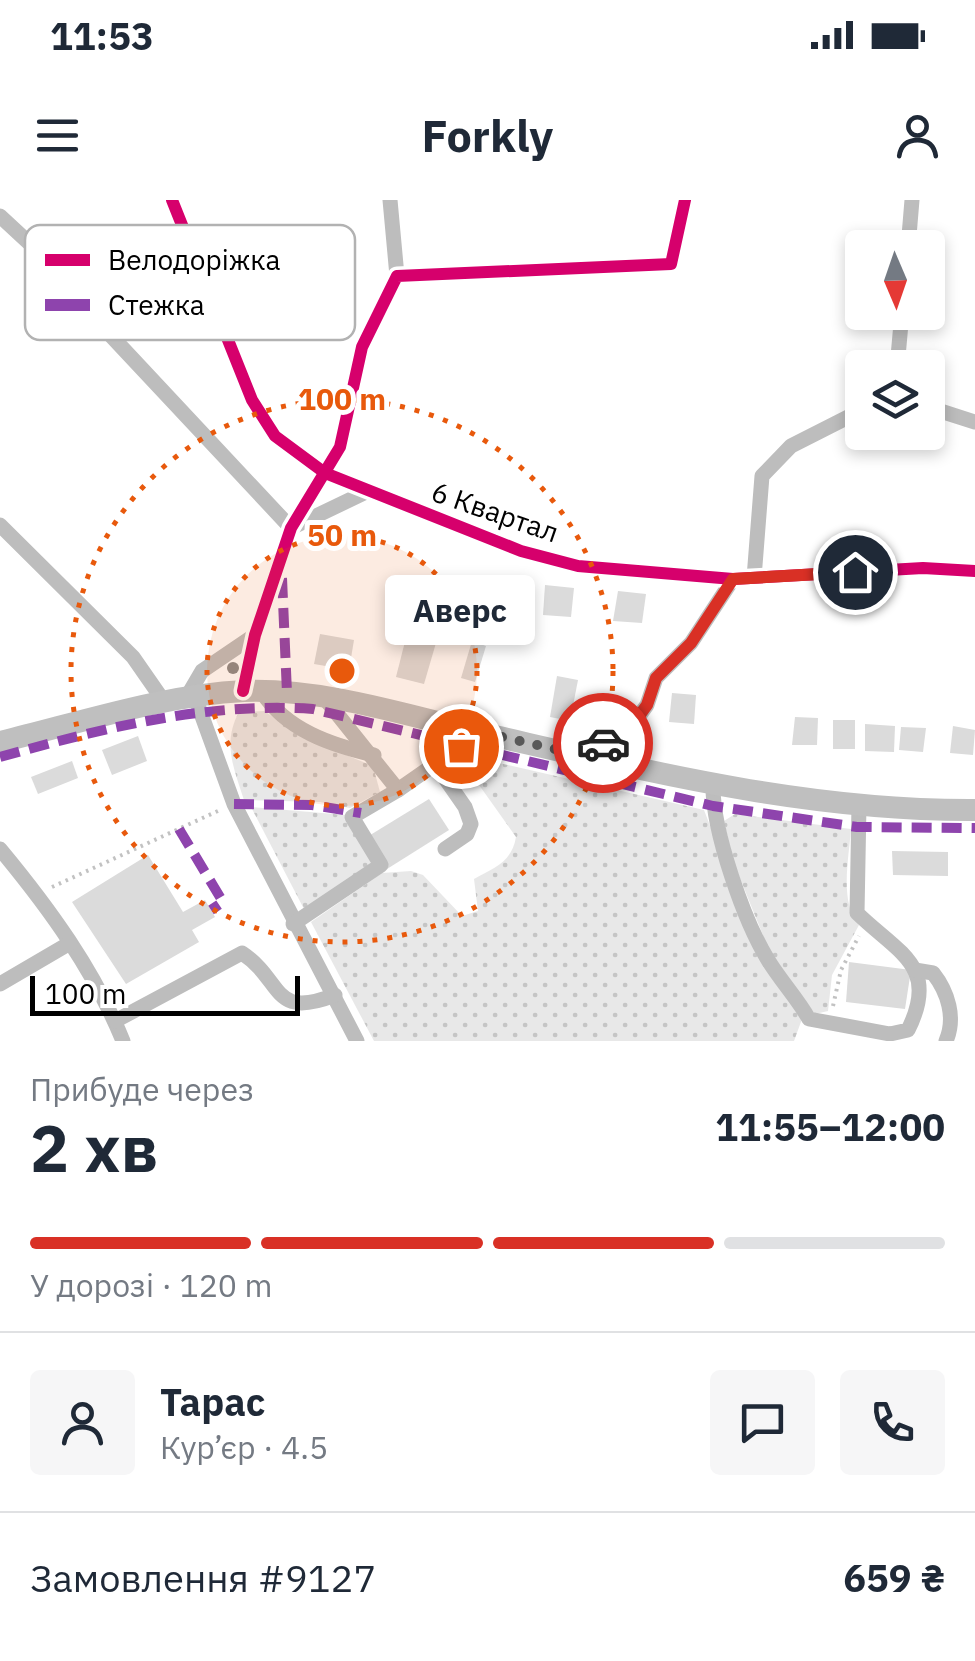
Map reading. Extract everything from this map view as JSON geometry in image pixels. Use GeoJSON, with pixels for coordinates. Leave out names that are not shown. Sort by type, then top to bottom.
{"type":"FeatureCollection","features":[{"type":"Feature","properties":{"kind":"main road"},"geometry":{"type":"LineString","coordinates":[[0,742],[182,700],[253,691],[326,700],[467,729],[713,787],[859,805],[975,810]]}},
{"type":"Feature","properties":{"kind":"street","name":"6 Квартал"},"geometry":{"type":"LineString","coordinates":[[172,200],[182,225]]}},
{"type":"Feature","properties":{"kind":"street"},"geometry":{"type":"LineString","coordinates":[[374,755],[316,736],[279,714],[253,691],[255,635],[291,528],[340,447],[362,347],[397,276],[390,200]]}},
{"type":"Feature","properties":{"kind":"street"},"geometry":{"type":"LineString","coordinates":[[397,276],[671,264],[685,200]]}},
{"type":"Feature","properties":{"kind":"street"},"geometry":{"type":"LineString","coordinates":[[910,230],[912,200]]}},
{"type":"Feature","properties":{"kind":"street"},"geometry":{"type":"LineString","coordinates":[[0,216],[25,239]]}},
{"type":"Feature","properties":{"kind":"street"},"geometry":{"type":"LineString","coordinates":[[114,340],[291,528]]}},
{"type":"Feature","properties":{"kind":"street","name":"6 Квартал"},"geometry":{"type":"LineString","coordinates":[[228,340],[252,400],[275,436],[325,473],[521,551],[578,566],[733,579],[922,568],[975,571]]}},
{"type":"Feature","properties":{"kind":"street"},"geometry":{"type":"LineString","coordinates":[[945,412],[975,422]]}},
{"type":"Feature","properties":{"kind":"street"},"geometry":{"type":"LineString","coordinates":[[754,578],[762,476],[791,446],[845,419]]}},
{"type":"Feature","properties":{"kind":"street"},"geometry":{"type":"LineString","coordinates":[[291,528],[366,492]]}},
{"type":"Feature","properties":{"kind":"street"},"geometry":{"type":"LineString","coordinates":[[0,525],[182,700],[293,924],[358,1041]]}},
{"type":"Feature","properties":{"kind":"street"},"geometry":{"type":"LineString","coordinates":[[581,755],[631,727],[647,705],[656,678],[691,643],[733,579]]}},
{"type":"Feature","properties":{"kind":"street"},"geometry":{"type":"LineString","coordinates":[[182,700],[202,671],[255,635]]}},
{"type":"Feature","properties":{"kind":"street"},"geometry":{"type":"LineString","coordinates":[[326,700],[374,755],[398,790]]}},
{"type":"Feature","properties":{"kind":"street"},"geometry":{"type":"LineString","coordinates":[[293,924],[380,865],[352,818],[461,746],[467,729]]}},
{"type":"Feature","properties":{"kind":"street"},"geometry":{"type":"LineString","coordinates":[[436,764],[465,807],[471,824],[466,834],[445,848]]}},
{"type":"Feature","properties":{"kind":"street"},"geometry":{"type":"LineString","coordinates":[[713,787],[719,843],[766,958],[809,1018],[890,1034],[908,1030],[920,1007],[920,978],[906,954],[857,913],[854,877],[859,805]]}},
{"type":"Feature","properties":{"kind":"street"},"geometry":{"type":"LineString","coordinates":[[0,849],[70,944],[123,1041]]}},
{"type":"Feature","properties":{"kind":"street"},"geometry":{"type":"LineString","coordinates":[[0,984],[70,944]]}},
{"type":"Feature","properties":{"kind":"street"},"geometry":{"type":"LineString","coordinates":[[115,1022],[242,953],[280,996],[293,1004],[308,1005],[335,995]]}},
{"type":"Feature","properties":{"kind":"street"},"geometry":{"type":"LineString","coordinates":[[916,970],[933,973],[944,987],[950,1010],[946,1041]]}},
{"type":"Feature","properties":{"kind":"path"},"geometry":{"type":"LineString","coordinates":[[36,893],[234,804]]}},
{"type":"Feature","properties":{"kind":"path"},"geometry":{"type":"LineString","coordinates":[[831,1020],[842,970],[867,923]]}},
{"type":"Feature","properties":{"kind":"shaded area"},"geometry":{"type":"Polygon","coordinates":[[[264,711],[312,741],[373,766],[380,792],[350,808],[320,802],[244,800],[231,756],[231,734],[239,712],[264,711]]]}},
{"type":"Feature","properties":{"kind":"shaded area"},"geometry":{"type":"Polygon","coordinates":[[[477,758],[704,810],[762,961],[802,1019],[794,1041],[374,1041],[311,922],[382,873],[411,871],[423,875],[462,916],[478,911],[474,879],[511,853],[516,837],[462,761],[477,758]]]}},
{"type":"Feature","properties":{"kind":"shaded area"},"geometry":{"type":"Polygon","coordinates":[[[251,807],[346,815],[376,864],[305,911],[251,807]]]}},
{"type":"Feature","properties":{"kind":"shaded area"},"geometry":{"type":"Polygon","coordinates":[[[735,814],[851,829],[847,892],[859,925],[832,975],[828,1011],[815,1014],[771,955],[733,861],[724,821],[735,814]]]}},
{"type":"Feature","properties":{"kind":"building"},"geometry":{"type":"Polygon","coordinates":[[[545,585],[574,588],[571,617],[543,615],[545,585]]]}},
{"type":"Feature","properties":{"kind":"building"},"geometry":{"type":"Polygon","coordinates":[[[618,591],[646,594],[642,623],[613,621],[618,591]]]}},
{"type":"Feature","properties":{"kind":"building"},"geometry":{"type":"Polygon","coordinates":[[[415,602],[445,612],[424,684],[396,677],[415,602]]]}},
{"type":"Feature","properties":{"kind":"building"},"geometry":{"type":"Polygon","coordinates":[[[320,634],[354,640],[349,670],[314,664],[320,634]]]}},
{"type":"Feature","properties":{"kind":"building"},"geometry":{"type":"Polygon","coordinates":[[[472,641],[486,646],[475,682],[461,678],[472,641]]]}},
{"type":"Feature","properties":{"kind":"building"},"geometry":{"type":"Polygon","coordinates":[[[557,676],[578,680],[570,721],[550,717],[557,676]]]}},
{"type":"Feature","properties":{"kind":"building"},"geometry":{"type":"Polygon","coordinates":[[[672,693],[696,695],[694,724],[669,722],[672,693]]]}},
{"type":"Feature","properties":{"kind":"building"},"geometry":{"type":"Polygon","coordinates":[[[795,717],[818,718],[817,745],[792,745],[795,717]]]}},
{"type":"Feature","properties":{"kind":"building"},"geometry":{"type":"Polygon","coordinates":[[[833,720],[855,720],[855,749],[833,749],[833,720]]]}},
{"type":"Feature","properties":{"kind":"building"},"geometry":{"type":"Polygon","coordinates":[[[865,724],[895,726],[894,752],[865,751],[865,724]]]}},
{"type":"Feature","properties":{"kind":"building"},"geometry":{"type":"Polygon","coordinates":[[[953,726],[975,730],[973,755],[950,753],[953,726]]]}},
{"type":"Feature","properties":{"kind":"building"},"geometry":{"type":"Polygon","coordinates":[[[901,727],[926,728],[923,752],[899,750],[901,727]]]}},
{"type":"Feature","properties":{"kind":"building"},"geometry":{"type":"Polygon","coordinates":[[[138,736],[147,761],[112,775],[102,750],[138,736]]]}},
{"type":"Feature","properties":{"kind":"building"},"geometry":{"type":"Polygon","coordinates":[[[72,761],[78,778],[38,794],[31,777],[72,761]]]}},
{"type":"Feature","properties":{"kind":"building"},"geometry":{"type":"Polygon","coordinates":[[[429,799],[449,830],[387,869],[367,837],[429,799]]]}},
{"type":"Feature","properties":{"kind":"building"},"geometry":{"type":"Polygon","coordinates":[[[892,851],[948,852],[948,876],[893,875],[892,851]]]}},
{"type":"Feature","properties":{"kind":"building"},"geometry":{"type":"Polygon","coordinates":[[[148,855],[183,912],[205,900],[215,917],[192,930],[199,942],[126,984],[72,902],[148,855]]]}},
{"type":"Feature","properties":{"kind":"building"},"geometry":{"type":"Polygon","coordinates":[[[849,962],[911,970],[905,1009],[846,1002],[849,962]]]}},
{"type":"Feature","properties":{"kind":"marked path"},"geometry":{"type":"LineString","coordinates":[[282,578],[287,693]]}},
{"type":"Feature","properties":{"kind":"marked path"},"geometry":{"type":"LineString","coordinates":[[0,757],[116,727],[194,713],[313,709],[713,806],[857,827],[975,828]]}},
{"type":"Feature","properties":{"kind":"marked path"},"geometry":{"type":"LineString","coordinates":[[234,804],[312,805],[361,813]]}},
{"type":"Feature","properties":{"kind":"marked path"},"geometry":{"type":"LineString","coordinates":[[179,829],[223,902],[211,910]]}},
{"type":"Feature","properties":{"kind":"cycle path"},"geometry":{"type":"LineString","coordinates":[[172,200],[182,225]]}},
{"type":"Feature","properties":{"kind":"cycle path"},"geometry":{"type":"LineString","coordinates":[[243,691],[255,635],[291,528],[340,447],[362,347],[397,276],[671,264],[685,200]]}},
{"type":"Feature","properties":{"kind":"cycle path"},"geometry":{"type":"LineString","coordinates":[[228,340],[252,400],[275,436],[325,473],[521,551],[578,566],[733,579],[923,568],[975,571]]}},
{"type":"Feature","properties":{"kind":"way so far"},"geometry":{"type":"LineString","coordinates":[[461,746],[467,729],[581,755],[603,743]]}},
{"type":"Feature","properties":{"kind":"place","name":"Аверс"},"geometry":{"type":"Point","coordinates":[461,746]}},
{"type":"Feature","properties":{"kind":"route"},"geometry":{"type":"LineString","coordinates":[[603,743],[631,727],[647,705],[656,678],[691,643],[733,579],[855,572]]}}]}
